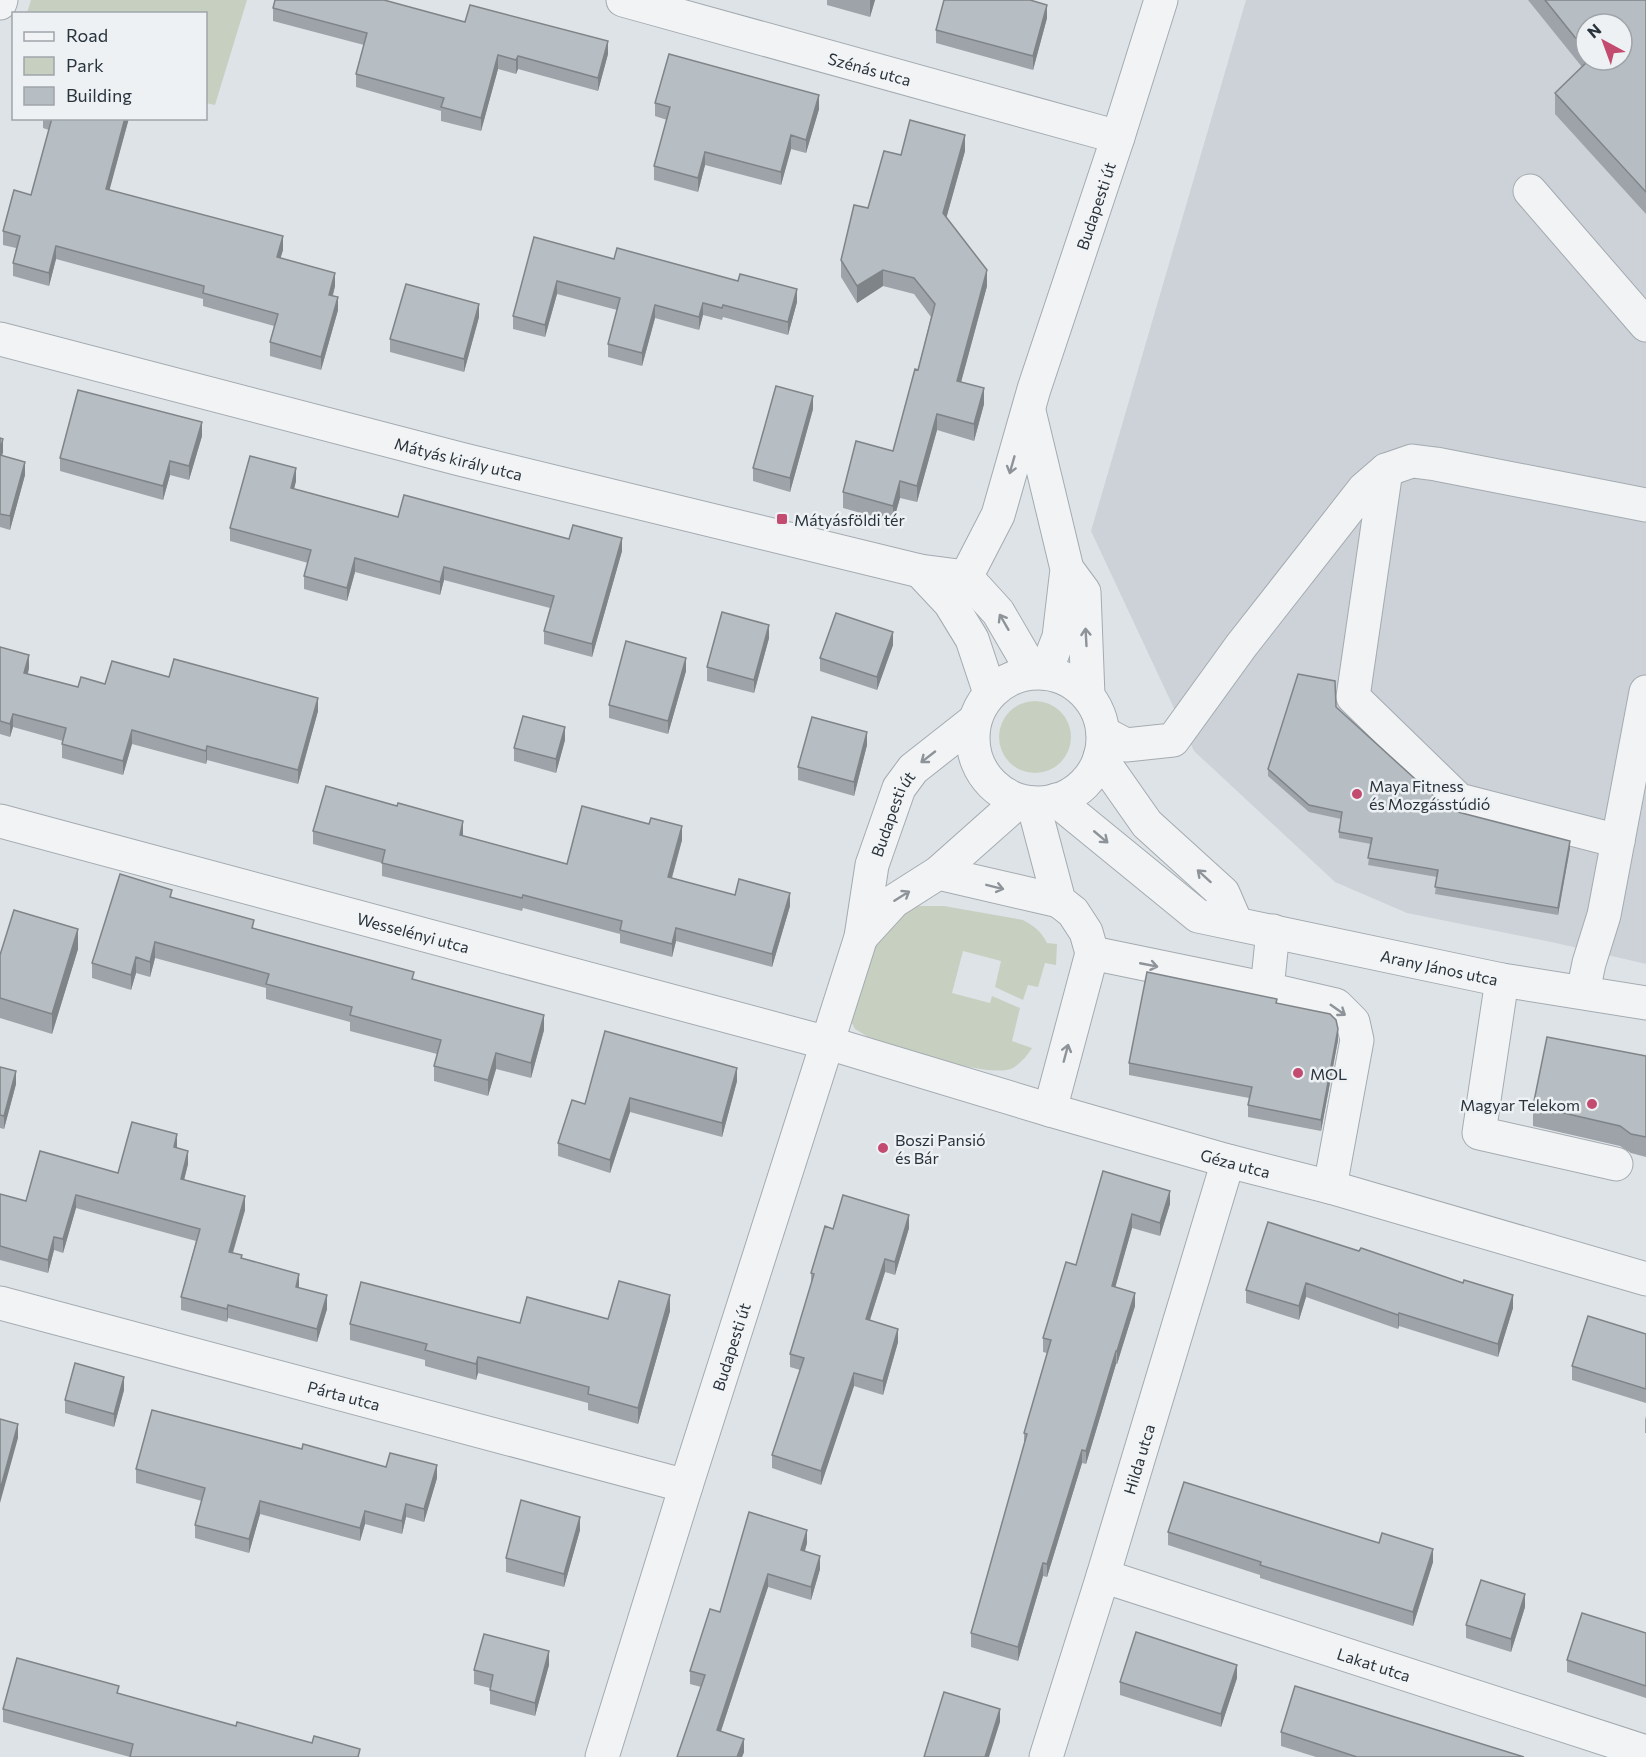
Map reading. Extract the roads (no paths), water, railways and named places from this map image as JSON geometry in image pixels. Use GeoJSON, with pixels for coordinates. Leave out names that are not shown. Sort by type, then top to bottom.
{"type":"FeatureCollection","features":[{"type":"Feature","properties":{"kind":"street","name":"Szénás utca"},"geometry":{"type":"LineString","coordinates":[[623,0],[1118,137]]}},
{"type":"Feature","properties":{"kind":"street","name":"Budapesti út"},"geometry":{"type":"LineString","coordinates":[[966,578],[998,515],[1028,409],[1161,0]]}},
{"type":"Feature","properties":{"kind":"street"},"geometry":{"type":"LineString","coordinates":[[1530,191],[1646,325]]}},
{"type":"Feature","properties":{"kind":"street","name":"Mátyás király utca"},"geometry":{"type":"LineString","coordinates":[[0,339],[460,459],[920,571],[966,578]]}},
{"type":"Feature","properties":{"kind":"street"},"geometry":{"type":"LineString","coordinates":[[1028,409],[1067,569],[1059,637],[1039,672]]}},
{"type":"Feature","properties":{"kind":"street"},"geometry":{"type":"LineString","coordinates":[[1102,745],[1173,740],[1241,646],[1364,489],[1386,470],[1412,461],[1436,464],[1646,505]]}},
{"type":"Feature","properties":{"kind":"street"},"geometry":{"type":"LineString","coordinates":[[1386,470],[1353,697],[1459,800],[1618,841]]}},
{"type":"Feature","properties":{"kind":"street"},"geometry":{"type":"LineString","coordinates":[[1067,569],[1084,592],[1088,696]]}},
{"type":"Feature","properties":{"kind":"street"},"geometry":{"type":"LineString","coordinates":[[920,571],[950,603],[972,639],[982,707],[972,741],[976,760],[985,777],[999,791],[1036,801],[1084,784],[1102,745]]}},
{"type":"Feature","properties":{"kind":"street"},"geometry":{"type":"LineString","coordinates":[[966,578],[998,612],[1039,672]]}},
{"type":"Feature","properties":{"kind":"street"},"geometry":{"type":"LineString","coordinates":[[982,707],[1009,679],[1039,672],[1061,676],[1076,684],[1088,696],[1098,713],[1102,745],[1133,806],[1147,824],[1223,893],[1236,923]]}},
{"type":"Feature","properties":{"kind":"street"},"geometry":{"type":"LineString","coordinates":[[1583,992],[1588,963],[1604,915],[1618,841],[1639,773],[1646,692]]}},
{"type":"Feature","properties":{"kind":"street","name":"Budapesti út"},"geometry":{"type":"LineString","coordinates":[[602,1757],[861,937],[872,865],[899,788],[913,769],[982,707]]}},
{"type":"Feature","properties":{"kind":"street","name":"Budapesti út"},"geometry":{"type":"LineString","coordinates":[[861,937],[894,901],[938,873],[1036,801]]}},
{"type":"Feature","properties":{"kind":"street"},"geometry":{"type":"LineString","coordinates":[[1036,801],[1059,901]]}},
{"type":"Feature","properties":{"kind":"street","name":"Arany János utca"},"geometry":{"type":"LineString","coordinates":[[1036,801],[1198,916],[1502,980],[1646,1003]]}},
{"type":"Feature","properties":{"kind":"street","name":"Wesselényi utca"},"geometry":{"type":"LineString","coordinates":[[0,821],[827,1043]]}},
{"type":"Feature","properties":{"kind":"street"},"geometry":{"type":"LineString","coordinates":[[938,873],[1059,901],[1072,912],[1086,932],[1092,953],[1050,1110]]}},
{"type":"Feature","properties":{"kind":"street"},"geometry":{"type":"LineString","coordinates":[[1268,988],[1274,931]]}},
{"type":"Feature","properties":{"kind":"street"},"geometry":{"type":"LineString","coordinates":[[1092,953],[1268,988],[1336,1005],[1353,1022],[1357,1040],[1330,1187]]}},
{"type":"Feature","properties":{"kind":"street"},"geometry":{"type":"LineString","coordinates":[[1502,980],[1479,1133],[1616,1164]]}},
{"type":"Feature","properties":{"kind":"street","name":"Géza utca"},"geometry":{"type":"LineString","coordinates":[[827,1043],[1050,1110],[1228,1161],[1330,1187],[1646,1279]]}},
{"type":"Feature","properties":{"kind":"street","name":"Hilda utca"},"geometry":{"type":"LineString","coordinates":[[1046,1757],[1228,1161]]}},
{"type":"Feature","properties":{"kind":"street","name":"Párta utca"},"geometry":{"type":"LineString","coordinates":[[0,1303],[686,1486]]}},
{"type":"Feature","properties":{"kind":"street","name":"Lakat utca"},"geometry":{"type":"LineString","coordinates":[[1103,1576],[1646,1752]]}},
{"type":"Feature","properties":{"kind":"place","name":"Mátyásföldi tér"},"geometry":{"type":"Point","coordinates":[782,519]}},
{"type":"Feature","properties":{"kind":"place","name":"Maya Fitness és Mozgásstúdió"},"geometry":{"type":"Point","coordinates":[1357,794]}},
{"type":"Feature","properties":{"kind":"place","name":"MOL"},"geometry":{"type":"Point","coordinates":[1298,1073]}},
{"type":"Feature","properties":{"kind":"place","name":"Magyar Telekom"},"geometry":{"type":"Point","coordinates":[1592,1104]}},
{"type":"Feature","properties":{"kind":"place","name":"Boszi Pansió és Bár"},"geometry":{"type":"Point","coordinates":[883,1148]}}]}
